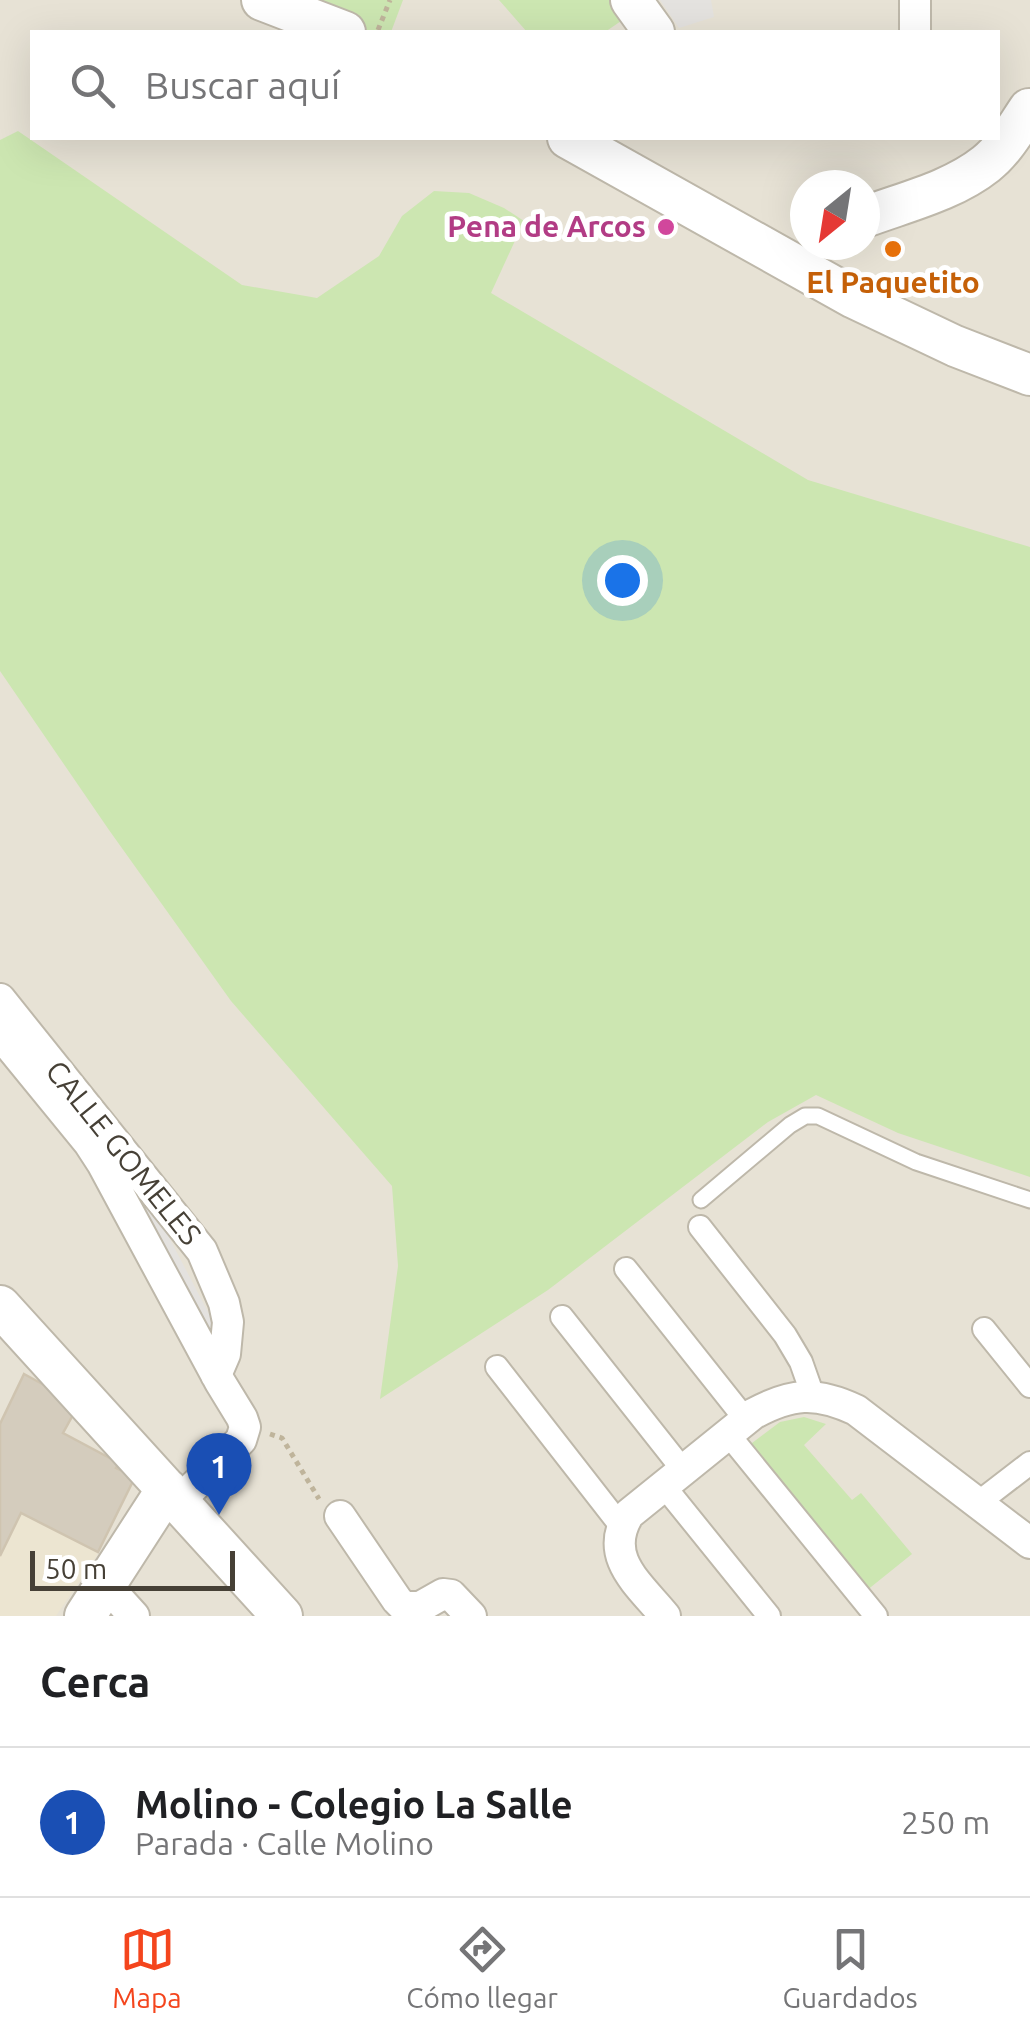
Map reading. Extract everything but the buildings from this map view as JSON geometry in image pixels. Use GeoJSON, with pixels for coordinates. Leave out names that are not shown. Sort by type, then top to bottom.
{"type":"FeatureCollection","features":[{"type":"Feature","properties":{"kind":"street"},"geometry":{"type":"LineString","coordinates":[[262,0],[340,30]]}},
{"type":"Feature","properties":{"kind":"street"},"geometry":{"type":"LineString","coordinates":[[631,0],[653,30]]}},
{"type":"Feature","properties":{"kind":"street"},"geometry":{"type":"LineString","coordinates":[[915,30],[916,0]]}},
{"type":"Feature","properties":{"kind":"street"},"geometry":{"type":"LineString","coordinates":[[1000,108],[1030,109]]}},
{"type":"Feature","properties":{"kind":"street"},"geometry":{"type":"LineString","coordinates":[[880,211],[968,176],[996,154],[1030,109]]}},
{"type":"Feature","properties":{"kind":"street"},"geometry":{"type":"LineString","coordinates":[[572,140],[788,245],[896,319],[1030,375]]}},
{"type":"Feature","properties":{"kind":"street","name":"CALLE GOMELES"},"geometry":{"type":"LineString","coordinates":[[0,1000],[202,1250],[228,1322],[225,1354],[216,1375]]}},
{"type":"Feature","properties":{"kind":"street","name":"CALLE GOMELES"},"geometry":{"type":"LineString","coordinates":[[0,1034],[89,1143],[245,1427]]}},
{"type":"Feature","properties":{"kind":"street"},"geometry":{"type":"LineString","coordinates":[[700,1227],[785,1334],[801,1362],[813,1396]]}},
{"type":"Feature","properties":{"kind":"street"},"geometry":{"type":"LineString","coordinates":[[626,1269],[876,1616]]}},
{"type":"Feature","properties":{"kind":"street"},"geometry":{"type":"LineString","coordinates":[[0,1306],[282,1616]]}},
{"type":"Feature","properties":{"kind":"street"},"geometry":{"type":"LineString","coordinates":[[562,1318],[769,1616]]}},
{"type":"Feature","properties":{"kind":"street"},"geometry":{"type":"LineString","coordinates":[[984,1330],[1030,1386]]}},
{"type":"Feature","properties":{"kind":"street"},"geometry":{"type":"LineString","coordinates":[[497,1367],[619,1534],[621,1557],[628,1571],[665,1616]]}},
{"type":"Feature","properties":{"kind":"street"},"geometry":{"type":"LineString","coordinates":[[619,1534],[629,1514],[737,1427],[772,1404],[792,1397],[813,1396],[856,1410],[1030,1542]]}},
{"type":"Feature","properties":{"kind":"street"},"geometry":{"type":"LineString","coordinates":[[134,1616],[95,1600],[173,1495],[241,1440],[245,1427]]}},
{"type":"Feature","properties":{"kind":"street"},"geometry":{"type":"LineString","coordinates":[[978,1503],[1030,1464]]}},
{"type":"Feature","properties":{"kind":"street"},"geometry":{"type":"LineString","coordinates":[[340,1516],[404,1607],[420,1607],[443,1594],[451,1595],[471,1616]]}},
{"type":"Feature","properties":{"kind":"lane"},"geometry":{"type":"LineString","coordinates":[[701,1200],[805,1116],[818,1116],[916,1162],[1030,1200]]}},
{"type":"Feature","properties":{"kind":"path"},"geometry":{"type":"LineString","coordinates":[[378,30],[390,0]]}},
{"type":"Feature","properties":{"kind":"path"},"geometry":{"type":"LineString","coordinates":[[245,1427],[282,1438],[323,1506],[340,1516]]}},
{"type":"Feature","properties":{"kind":"shaded area"},"geometry":{"type":"Polygon","coordinates":[[[0,0],[1030,0],[1030,1616],[0,1616],[0,0]]]}},
{"type":"Feature","properties":{"kind":"shaded area"},"geometry":{"type":"Polygon","coordinates":[[[660,0],[711,0],[714,17],[679,28],[660,0]]]}},
{"type":"Feature","properties":{"kind":"shaded area"},"geometry":{"type":"Polygon","coordinates":[[[148,1197],[220,1335],[208,1347],[137,1208],[148,1197]]]}},
{"type":"Feature","properties":{"kind":"shaded area"},"geometry":{"type":"Polygon","coordinates":[[[24,1374],[79,1404],[64,1433],[119,1463],[117,1468],[135,1477],[96,1557],[56,1616],[0,1616],[0,1424],[24,1374]]]}},
{"type":"Feature","properties":{"kind":"green space"},"geometry":{"type":"Polygon","coordinates":[[[284,0],[403,0],[392,30],[362,30],[284,0]]]}},
{"type":"Feature","properties":{"kind":"green space"},"geometry":{"type":"Polygon","coordinates":[[[499,0],[613,0],[624,19],[608,30],[525,30],[499,0]]]}},
{"type":"Feature","properties":{"kind":"green space"},"geometry":{"type":"Polygon","coordinates":[[[18,131],[242,285],[317,298],[379,256],[402,216],[434,191],[469,193],[524,221],[491,293],[808,480],[1030,547],[1030,1177],[898,1133],[816,1095],[768,1122],[548,1290],[380,1399],[398,1266],[392,1186],[231,1001],[0,671],[0,140],[18,131]]]}},
{"type":"Feature","properties":{"kind":"green space"},"geometry":{"type":"Polygon","coordinates":[[[804,1417],[826,1424],[804,1445],[852,1500],[861,1493],[912,1554],[866,1591],[748,1446],[780,1422],[804,1417]]]}},
{"type":"Feature","properties":{"kind":"place","name":"Pena de Arcos"},"geometry":{"type":"Point","coordinates":[666,227]}},
{"type":"Feature","properties":{"kind":"place","name":"El Paquetito"},"geometry":{"type":"Point","coordinates":[893,249]}},
{"type":"Feature","properties":{"kind":"place","name":"Molino - Colegio La Salle"},"geometry":{"type":"Point","coordinates":[219,1515]}}]}
